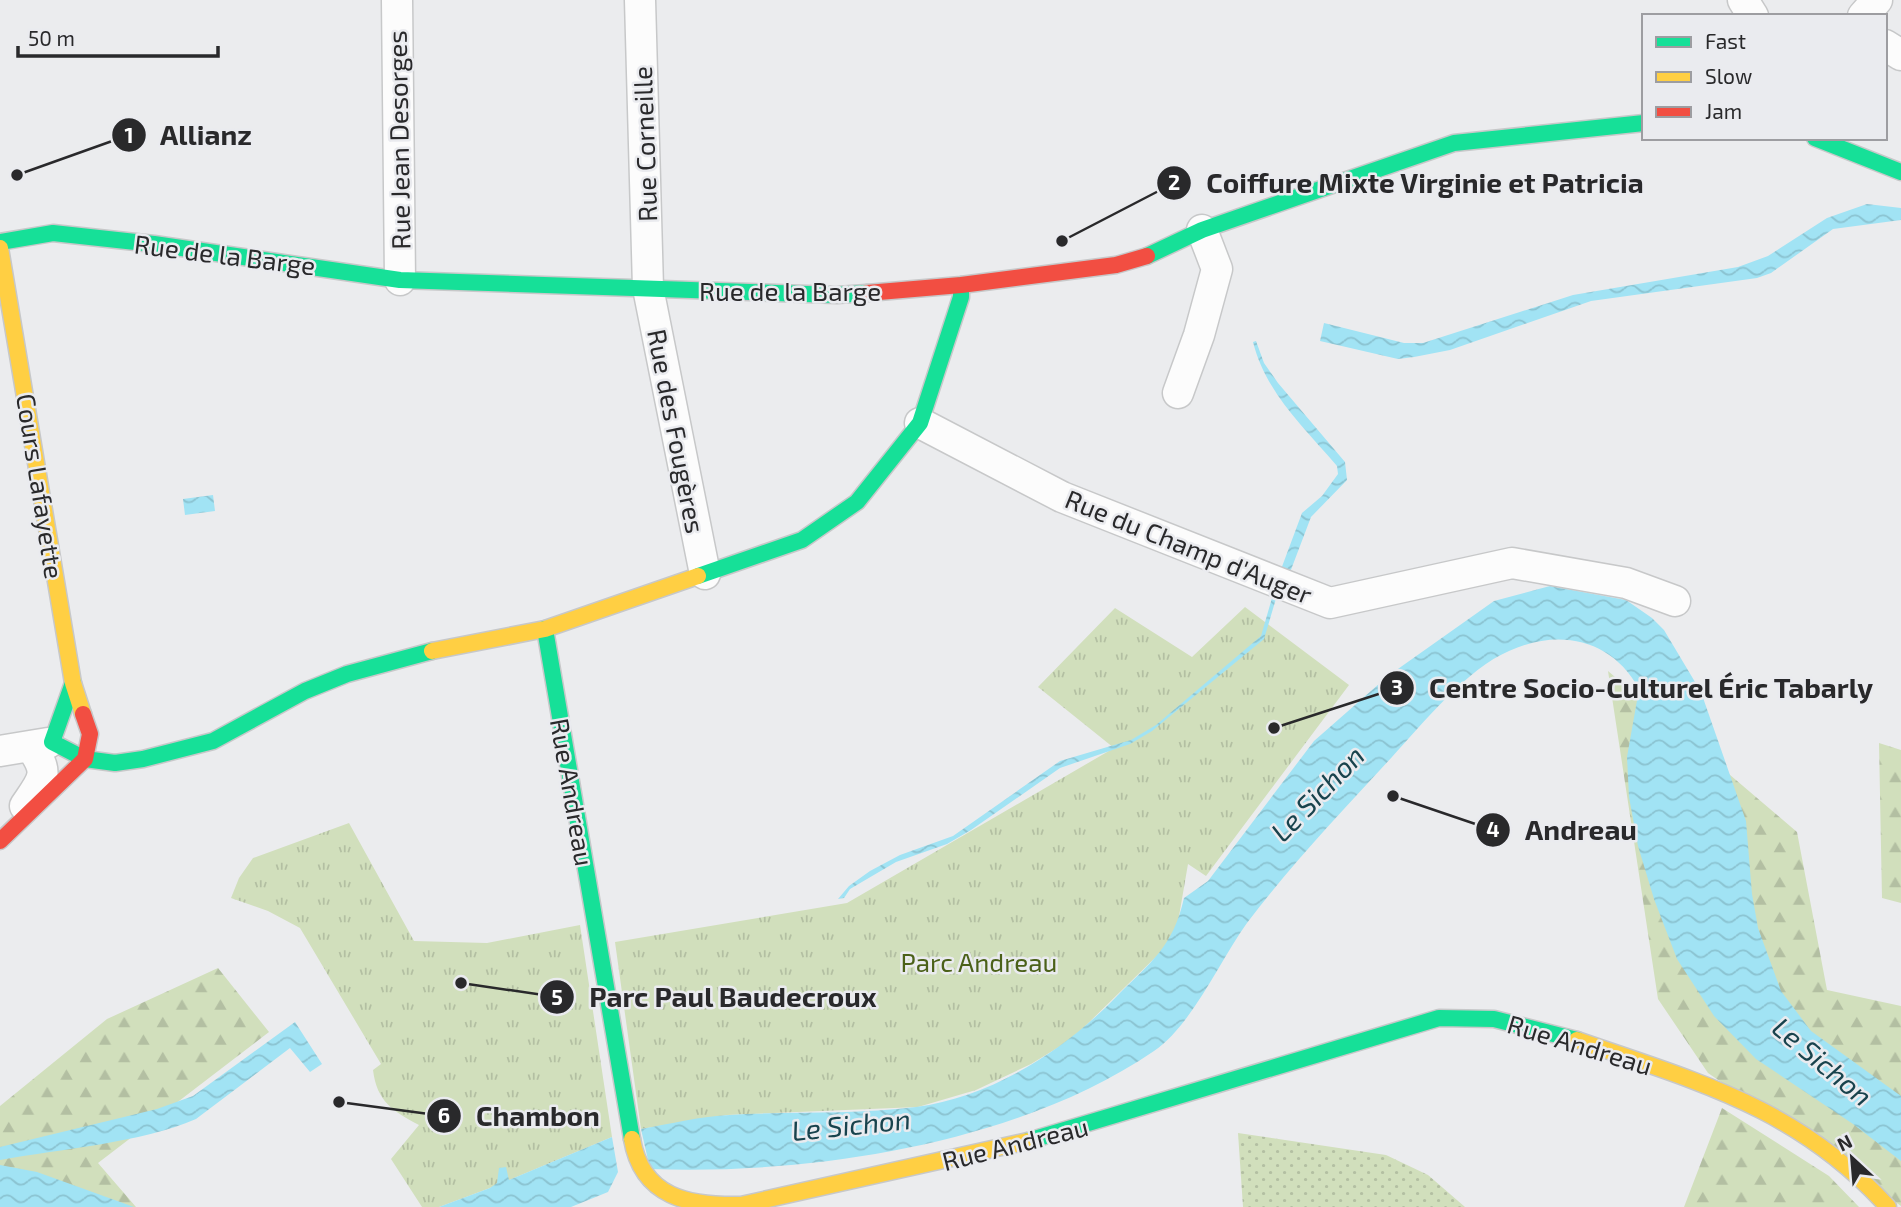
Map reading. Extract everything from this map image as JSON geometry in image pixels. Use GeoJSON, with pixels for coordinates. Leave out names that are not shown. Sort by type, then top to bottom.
{"type":"FeatureCollection","features":[{"type":"Feature","properties":{"kind":"street","name":"Rue Jean Desorges"},"geometry":{"type":"LineString","coordinates":[[397,0],[400,280]]}},
{"type":"Feature","properties":{"kind":"street","name":"Rue Corneille"},"geometry":{"type":"LineString","coordinates":[[640,0],[649,288]]}},
{"type":"Feature","properties":{"kind":"street"},"geometry":{"type":"LineString","coordinates":[[1865,14],[1877,0]]}},
{"type":"Feature","properties":{"kind":"street","name":"Rue de la Barge"},"geometry":{"type":"LineString","coordinates":[[0,242],[53,233],[168,246],[400,280],[837,295],[961,285],[1116,265],[1144,258],[1202,230],[1454,143],[1642,123]]}},
{"type":"Feature","properties":{"kind":"street"},"geometry":{"type":"LineString","coordinates":[[1820,140],[1901,172]]}},
{"type":"Feature","properties":{"kind":"street"},"geometry":{"type":"LineString","coordinates":[[1178,393],[1199,335],[1217,269],[1202,230]]}},
{"type":"Feature","properties":{"kind":"street","name":"Cours Lafayette"},"geometry":{"type":"LineString","coordinates":[[0,248],[74,683],[90,734],[85,759]]}},
{"type":"Feature","properties":{"kind":"street"},"geometry":{"type":"LineString","coordinates":[[0,751],[41,745],[85,759],[115,763],[143,759],[213,741],[305,691],[347,674],[404,656],[545,629],[802,540],[857,502],[920,423],[961,297],[961,285]]}},
{"type":"Feature","properties":{"kind":"street","name":"Rue des Fougères"},"geometry":{"type":"LineString","coordinates":[[649,288],[705,574]]}},
{"type":"Feature","properties":{"kind":"street","name":"Rue du Champ d'Auger"},"geometry":{"type":"LineString","coordinates":[[920,423],[1062,497],[1330,603],[1512,563],[1626,583],[1675,601]]}},
{"type":"Feature","properties":{"kind":"street","name":"Rue Andreau"},"geometry":{"type":"LineString","coordinates":[[545,629],[636,1161],[649,1181],[667,1194],[687,1203],[741,1205],[999,1150],[1439,1018],[1468,1015],[1499,1018],[1568,1037],[1723,1091],[1768,1111],[1817,1143],[1871,1187],[1888,1207]]}},
{"type":"Feature","properties":{"kind":"street"},"geometry":{"type":"LineString","coordinates":[[3,833],[44,778],[41,745],[74,683]]}},
{"type":"Feature","properties":{"kind":"street"},"geometry":{"type":"LineString","coordinates":[[3,833],[85,759]]}},
{"type":"Feature","properties":{"kind":"green space","name":"Parc Andreau"},"geometry":{"type":"Polygon","coordinates":[[[1245,607],[1349,685],[1206,876],[1188,864],[1178,922],[1167,946],[1072,1039],[1031,1064],[976,1090],[918,1107],[727,1115],[641,1129],[615,942],[847,903],[1114,748],[1038,687],[1115,608],[1192,657],[1245,607]]]}},
{"type":"Feature","properties":{"kind":"green space"},"geometry":{"type":"Polygon","coordinates":[[[1608,671],[1797,832],[1827,990],[1901,1006],[1901,1206],[1708,1073],[1658,999],[1608,671]]]}},
{"type":"Feature","properties":{"kind":"green space"},"geometry":{"type":"Polygon","coordinates":[[[1879,743],[1901,750],[1901,903],[1882,898],[1879,743]]]}},
{"type":"Feature","properties":{"kind":"green space"},"geometry":{"type":"Polygon","coordinates":[[[349,823],[414,941],[487,943],[580,925],[612,1137],[439,1207],[422,1207],[391,1159],[419,1125],[394,1110],[382,1098],[373,1070],[381,1064],[300,928],[268,911],[231,898],[239,878],[253,858],[349,823]]]}},
{"type":"Feature","properties":{"kind":"green space"},"geometry":{"type":"Polygon","coordinates":[[[218,968],[269,1032],[98,1163],[136,1207],[0,1207],[0,1106],[107,1019],[218,968]]]}},
{"type":"Feature","properties":{"kind":"green space"},"geometry":{"type":"Polygon","coordinates":[[[1722,1108],[1829,1176],[1859,1207],[1684,1207],[1722,1108]]]}},
{"type":"Feature","properties":{"kind":"green space"},"geometry":{"type":"Polygon","coordinates":[[[1238,1133],[1386,1155],[1428,1175],[1465,1207],[1243,1207],[1238,1133]]]}},
{"type":"Feature","properties":{"kind":"water"},"geometry":{"type":"Polygon","coordinates":[[[1867,204],[1901,208],[1901,220],[1833,229],[1771,273],[1757,278],[1591,301],[1450,350],[1414,357],[1398,359],[1320,341],[1324,323],[1404,343],[1423,343],[1573,295],[1738,267],[1768,256],[1827,218],[1867,204]]]}},
{"type":"Feature","properties":{"kind":"water"},"geometry":{"type":"Polygon","coordinates":[[[1256,341],[1264,363],[1278,383],[1345,462],[1347,480],[1311,517],[1289,575],[1280,572],[1302,513],[1322,496],[1338,474],[1337,466],[1276,393],[1259,360],[1253,342],[1256,341]]]}},
{"type":"Feature","properties":{"kind":"water"},"geometry":{"type":"Polygon","coordinates":[[[213,495],[215,511],[185,515],[183,499],[213,495]]]}},
{"type":"Feature","properties":{"kind":"water","name":"Le Sichon"},"geometry":{"type":"Polygon","coordinates":[[[1550,586],[1626,600],[1664,630],[1701,692],[1746,821],[1752,894],[1758,928],[1781,991],[1811,1031],[1901,1096],[1901,1161],[1853,1124],[1756,1059],[1714,1016],[1677,959],[1654,899],[1638,846],[1629,797],[1627,757],[1639,689],[1628,672],[1599,649],[1583,643],[1547,640],[1528,644],[1493,659],[1446,698],[1317,838],[1264,901],[1181,1026],[1154,1051],[1100,1083],[1041,1110],[977,1131],[912,1147],[845,1159],[778,1166],[650,1169],[641,1129],[719,1116],[870,1111],[944,1102],[999,1082],[1051,1052],[1097,1016],[1159,953],[1174,929],[1184,898],[1208,881],[1314,741],[1388,676],[1494,601],[1550,586]]]}},
{"type":"Feature","properties":{"kind":"water"},"geometry":{"type":"Polygon","coordinates":[[[1274,591],[1278,592],[1264,639],[1152,731],[1130,744],[1060,768],[971,830],[947,844],[896,862],[850,889],[844,898],[838,899],[849,886],[870,871],[900,855],[953,836],[1060,761],[1131,740],[1156,725],[1261,636],[1274,591]]]}},
{"type":"Feature","properties":{"kind":"water"},"geometry":{"type":"Polygon","coordinates":[[[295,1022],[322,1064],[310,1072],[290,1048],[196,1119],[126,1140],[0,1160],[0,1147],[157,1109],[193,1096],[295,1022]]]}},
{"type":"Feature","properties":{"kind":"water"},"geometry":{"type":"Polygon","coordinates":[[[612,1137],[618,1172],[608,1192],[571,1207],[439,1207],[490,1188],[497,1183],[499,1168],[506,1167],[509,1180],[612,1137]]]}},
{"type":"Feature","properties":{"kind":"water"},"geometry":{"type":"Polygon","coordinates":[[[0,1165],[37,1172],[134,1207],[0,1207],[0,1165]]]}},
{"type":"Feature","properties":{"kind":"traffic: fast"},"geometry":{"type":"LineString","coordinates":[[1147,256],[1202,230],[1454,143],[1642,123]]}},
{"type":"Feature","properties":{"kind":"traffic: fast"},"geometry":{"type":"LineString","coordinates":[[1820,140],[1901,172]]}},
{"type":"Feature","properties":{"kind":"traffic: fast"},"geometry":{"type":"LineString","coordinates":[[0,242],[53,233],[154,244],[400,280],[837,295],[867,293]]}},
{"type":"Feature","properties":{"kind":"traffic: fast"},"geometry":{"type":"LineString","coordinates":[[698,576],[802,540],[857,502],[920,423],[961,297],[961,285]]}},
{"type":"Feature","properties":{"kind":"traffic: fast"},"geometry":{"type":"LineString","coordinates":[[545,629],[632,1139]]}},
{"type":"Feature","properties":{"kind":"traffic: fast"},"geometry":{"type":"LineString","coordinates":[[73,683],[52,742],[85,759],[115,763],[143,759],[213,741],[305,691],[347,674],[432,651]]}},
{"type":"Feature","properties":{"kind":"traffic: fast"},"geometry":{"type":"LineString","coordinates":[[1028,1141],[1439,1018],[1494,1019],[1577,1040]]}},
{"type":"Feature","properties":{"kind":"traffic: slow"},"geometry":{"type":"LineString","coordinates":[[0,248],[73,683],[83,714]]}},
{"type":"Feature","properties":{"kind":"traffic: slow"},"geometry":{"type":"LineString","coordinates":[[432,651],[545,629],[698,576]]}},
{"type":"Feature","properties":{"kind":"traffic: slow"},"geometry":{"type":"LineString","coordinates":[[1577,1040],[1705,1085],[1782,1122],[1819,1145],[1854,1173],[1888,1207]]}},
{"type":"Feature","properties":{"kind":"traffic: slow"},"geometry":{"type":"LineString","coordinates":[[632,1139],[637,1159],[657,1186],[686,1200],[722,1205],[741,1205],[1028,1141]]}},
{"type":"Feature","properties":{"kind":"traffic: jam"},"geometry":{"type":"LineString","coordinates":[[867,293],[961,285],[1116,265],[1147,256]]}},
{"type":"Feature","properties":{"kind":"traffic: jam"},"geometry":{"type":"LineString","coordinates":[[0,841],[85,759],[90,734],[83,714]]}},
{"type":"Feature","properties":{"kind":"place","name":"Allianz"},"geometry":{"type":"Point","coordinates":[17,175]}},
{"type":"Feature","properties":{"kind":"place","name":"Coiffure Mixte Virginie et Patricia"},"geometry":{"type":"Point","coordinates":[1062,241]}},
{"type":"Feature","properties":{"kind":"place","name":"Centre Socio-Culturel Éric Tabarly"},"geometry":{"type":"Point","coordinates":[1274,728]}},
{"type":"Feature","properties":{"kind":"place","name":"Andreau"},"geometry":{"type":"Point","coordinates":[1393,796]}},
{"type":"Feature","properties":{"kind":"place","name":"Parc Paul Baudecroux"},"geometry":{"type":"Point","coordinates":[461,983]}},
{"type":"Feature","properties":{"kind":"place","name":"Chambon"},"geometry":{"type":"Point","coordinates":[339,1102]}}]}
